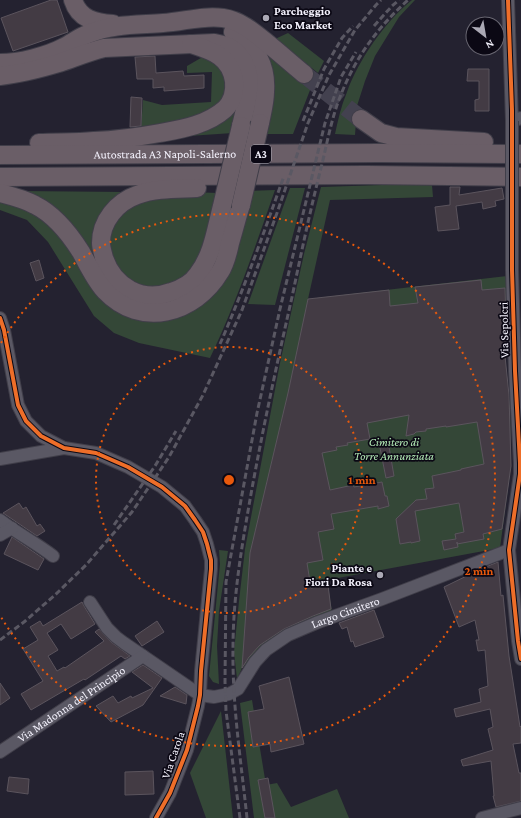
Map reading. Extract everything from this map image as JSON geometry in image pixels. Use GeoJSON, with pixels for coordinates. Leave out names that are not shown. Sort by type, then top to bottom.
{"type":"FeatureCollection","features":[{"type":"Feature","properties":{"kind":"highway"},"geometry":{"type":"LineString","coordinates":[[73,0],[75,7],[84,17],[103,23],[130,25]]}},
{"type":"Feature","properties":{"kind":"highway"},"geometry":{"type":"LineString","coordinates":[[169,23],[197,18],[223,18],[233,20],[244,25],[255,33],[304,74]]}},
{"type":"Feature","properties":{"kind":"highway"},"geometry":{"type":"LineString","coordinates":[[0,63],[22,61],[48,54],[91,32],[130,25],[169,23],[214,26],[239,36],[250,44],[257,53],[265,78],[265,92],[260,123],[225,261],[221,270],[204,292],[191,302],[177,309],[162,312],[146,312],[129,308],[114,299],[104,290],[65,229],[54,218],[35,205],[0,193]]}},
{"type":"Feature","properties":{"kind":"highway"},"geometry":{"type":"LineString","coordinates":[[0,76],[29,72],[104,48],[214,43],[224,45],[232,49],[243,61],[246,69],[249,90],[241,126],[222,206],[212,245],[204,265],[197,276],[177,290],[166,294],[151,296],[140,294],[132,291],[120,283],[112,274],[106,264],[102,251],[102,235],[106,221],[114,210],[124,201],[146,192],[162,189],[241,186],[298,175]]}},
{"type":"Feature","properties":{"kind":"highway"},"geometry":{"type":"LineString","coordinates":[[0,145],[94,141],[143,136],[200,124],[211,119],[226,108],[231,101],[234,86],[233,76],[224,59],[218,54],[211,50],[191,44]]}},
{"type":"Feature","properties":{"kind":"highway"},"geometry":{"type":"LineString","coordinates":[[361,119],[380,133],[396,137],[473,142],[521,142]]}},
{"type":"Feature","properties":{"kind":"highway","name":"Autostrada A3 Napoli-Salerno"},"geometry":{"type":"LineString","coordinates":[[0,155],[379,153],[521,154]]}},
{"type":"Feature","properties":{"kind":"highway","name":"Autostrada A3 Napoli-Salerno"},"geometry":{"type":"LineString","coordinates":[[0,177],[298,175],[517,182]]}},
{"type":"Feature","properties":{"kind":"street","name":"Via Sepolcri"},"geometry":{"type":"LineString","coordinates":[[508,0],[516,120],[517,209],[512,270],[520,463],[520,474],[509,550],[521,659]]}},
{"type":"Feature","properties":{"kind":"street"},"geometry":{"type":"LineString","coordinates":[[0,318],[4,330],[18,405],[26,421],[41,436],[64,448]]}},
{"type":"Feature","properties":{"kind":"street"},"geometry":{"type":"LineString","coordinates":[[0,459],[64,448],[96,453],[128,467],[162,487],[185,506],[203,532],[210,554],[211,569],[200,695]]}},
{"type":"Feature","properties":{"kind":"street"},"geometry":{"type":"LineString","coordinates":[[0,520],[53,556]]}},
{"type":"Feature","properties":{"kind":"street"},"geometry":{"type":"LineString","coordinates":[[0,535],[12,528]]}},
{"type":"Feature","properties":{"kind":"street","name":"Largo Cimitero"},"geometry":{"type":"LineString","coordinates":[[200,695],[214,697],[229,694],[238,689],[255,662],[266,650],[288,635],[509,550]]}},
{"type":"Feature","properties":{"kind":"street"},"geometry":{"type":"LineString","coordinates":[[90,602],[107,628],[124,644],[200,695]]}},
{"type":"Feature","properties":{"kind":"street","name":"Via Madonna del Principio"},"geometry":{"type":"LineString","coordinates":[[0,752],[143,656]]}},
{"type":"Feature","properties":{"kind":"street","name":"Via Carola"},"geometry":{"type":"LineString","coordinates":[[156,818],[170,793],[187,750],[200,695]]}},
{"type":"Feature","properties":{"kind":"street"},"geometry":{"type":"LineString","coordinates":[[482,818],[521,808]]}},
{"type":"Feature","properties":{"kind":"green space"},"geometry":{"type":"Polygon","coordinates":[[[412,0],[415,0],[399,17],[375,56],[356,109],[363,113],[356,122],[355,135],[335,134],[345,97],[365,55],[382,30],[412,0]]]}},
{"type":"Feature","properties":{"kind":"green space"},"geometry":{"type":"Polygon","coordinates":[[[288,33],[324,61],[318,73],[275,39],[288,33]]]}},
{"type":"Feature","properties":{"kind":"green space"},"geometry":{"type":"Polygon","coordinates":[[[260,45],[301,79],[312,85],[293,134],[265,134],[260,45]]]}},
{"type":"Feature","properties":{"kind":"green space"},"geometry":{"type":"Polygon","coordinates":[[[206,55],[225,68],[225,97],[208,114],[141,130],[143,100],[162,105],[211,102],[212,72],[187,73],[187,66],[206,55]]]}},
{"type":"Feature","properties":{"kind":"green space"},"geometry":{"type":"Polygon","coordinates":[[[240,95],[233,133],[159,138],[240,95]]]}},
{"type":"Feature","properties":{"kind":"green space","name":"Cimitero di Torre Annunziata"},"geometry":{"type":"Polygon","coordinates":[[[432,185],[433,197],[330,200],[308,299],[507,276],[509,356],[505,357],[510,406],[511,466],[500,548],[327,580],[332,612],[262,648],[242,668],[237,679],[234,652],[245,549],[280,363],[304,254],[321,187],[432,185]]]}},
{"type":"Feature","properties":{"kind":"green space"},"geometry":{"type":"Polygon","coordinates":[[[290,188],[305,188],[275,305],[248,304],[290,188]]]}},
{"type":"Feature","properties":{"kind":"green space"},"geometry":{"type":"Polygon","coordinates":[[[275,190],[237,296],[210,358],[139,343],[114,333],[94,316],[48,242],[27,220],[0,210],[0,200],[41,216],[156,319],[250,191],[275,190]]]}},
{"type":"Feature","properties":{"kind":"green space"},"geometry":{"type":"Polygon","coordinates":[[[17,191],[127,192],[114,200],[102,218],[97,235],[97,253],[101,265],[114,285],[133,297],[144,301],[156,301],[168,300],[179,296],[199,283],[208,270],[217,248],[232,191],[237,191],[226,239],[212,272],[199,289],[193,294],[179,302],[167,306],[155,307],[133,302],[123,298],[113,291],[103,279],[80,237],[72,227],[50,208],[17,191]]]}},
{"type":"Feature","properties":{"kind":"green space"},"geometry":{"type":"Polygon","coordinates":[[[191,192],[218,193],[211,227],[195,269],[162,290],[135,287],[114,268],[107,240],[112,227],[120,215],[144,199],[191,192]]]}},
{"type":"Feature","properties":{"kind":"green space"},"geometry":{"type":"Polygon","coordinates":[[[219,550],[228,551],[219,611],[217,646],[219,684],[213,682],[209,676],[220,564],[219,550]]]}},
{"type":"Feature","properties":{"kind":"green space"},"geometry":{"type":"Polygon","coordinates":[[[252,700],[266,785],[277,783],[291,807],[337,789],[349,818],[254,818],[240,703],[252,700]]]}},
{"type":"Feature","properties":{"kind":"green space"},"geometry":{"type":"Polygon","coordinates":[[[221,711],[233,818],[206,818],[190,773],[221,711]]]}},
{"type":"Feature","properties":{"kind":"building"},"geometry":{"type":"Polygon","coordinates":[[[51,0],[57,0],[68,32],[13,51],[1,18],[51,0]]]}},
{"type":"Feature","properties":{"kind":"building"},"geometry":{"type":"Polygon","coordinates":[[[155,56],[156,73],[183,71],[184,76],[204,75],[204,88],[164,91],[164,87],[153,88],[153,79],[137,79],[135,57],[155,56]]]}},
{"type":"Feature","properties":{"kind":"building"},"geometry":{"type":"Polygon","coordinates":[[[468,69],[489,69],[489,111],[475,111],[475,100],[479,99],[479,81],[467,81],[468,69]]]}},
{"type":"Feature","properties":{"kind":"building"},"geometry":{"type":"Polygon","coordinates":[[[131,97],[142,98],[141,126],[130,127],[131,97]]]}},
{"type":"Feature","properties":{"kind":"building"},"geometry":{"type":"Polygon","coordinates":[[[450,187],[460,187],[459,195],[502,188],[504,199],[495,201],[496,206],[483,209],[482,202],[456,206],[459,229],[438,231],[435,207],[450,205],[450,187]]]}},
{"type":"Feature","properties":{"kind":"building"},"geometry":{"type":"Polygon","coordinates":[[[39,260],[44,278],[36,281],[30,263],[39,260]]]}},
{"type":"Feature","properties":{"kind":"building","name":"Cimitero di Torre Annunziata"},"geometry":{"type":"Polygon","coordinates":[[[481,280],[482,290],[505,288],[507,356],[505,356],[509,395],[511,466],[502,529],[483,534],[484,539],[457,544],[458,547],[444,550],[442,541],[456,539],[455,534],[464,532],[459,503],[415,511],[420,541],[400,544],[396,519],[416,500],[427,499],[425,489],[434,488],[432,476],[484,464],[477,422],[426,429],[426,431],[416,432],[406,436],[409,415],[367,423],[370,439],[347,443],[348,445],[336,447],[337,450],[322,453],[330,490],[353,485],[354,487],[382,482],[389,506],[378,509],[378,506],[331,514],[334,529],[318,532],[323,560],[307,563],[311,588],[328,585],[331,609],[284,629],[260,645],[249,657],[242,668],[250,553],[288,393],[308,299],[389,290],[390,306],[418,303],[415,287],[481,280]]]}},
{"type":"Feature","properties":{"kind":"building"},"geometry":{"type":"Polygon","coordinates":[[[388,441],[394,476],[386,478],[379,443],[388,441]]]}},
{"type":"Feature","properties":{"kind":"building"},"geometry":{"type":"Polygon","coordinates":[[[19,503],[23,509],[26,507],[37,526],[40,524],[45,531],[37,536],[3,513],[19,503]]]}},
{"type":"Feature","properties":{"kind":"building"},"geometry":{"type":"Polygon","coordinates":[[[12,537],[44,559],[38,570],[4,554],[12,537]]]}},
{"type":"Feature","properties":{"kind":"building"},"geometry":{"type":"Polygon","coordinates":[[[498,562],[509,656],[520,727],[521,726],[521,743],[513,744],[519,773],[521,773],[521,801],[496,807],[493,796],[491,761],[463,766],[461,760],[493,750],[488,729],[493,727],[490,709],[456,717],[454,709],[481,702],[479,689],[488,686],[485,650],[478,651],[476,640],[479,640],[475,620],[459,627],[444,587],[498,562]]]}},
{"type":"Feature","properties":{"kind":"building"},"geometry":{"type":"Polygon","coordinates":[[[82,602],[95,624],[71,639],[61,624],[47,633],[58,650],[48,656],[57,671],[64,667],[65,668],[104,641],[95,632],[99,629],[111,642],[130,656],[125,659],[121,656],[85,680],[84,679],[31,710],[21,694],[43,681],[23,649],[38,640],[30,627],[40,621],[43,626],[82,602]]]}},
{"type":"Feature","properties":{"kind":"building"},"geometry":{"type":"Polygon","coordinates":[[[374,610],[384,637],[355,647],[353,641],[351,642],[347,627],[342,629],[339,623],[374,610]]]}},
{"type":"Feature","properties":{"kind":"building"},"geometry":{"type":"Polygon","coordinates":[[[157,621],[164,632],[142,646],[135,636],[157,621]]]}},
{"type":"Feature","properties":{"kind":"building"},"geometry":{"type":"Polygon","coordinates":[[[143,665],[162,678],[143,705],[111,722],[96,706],[113,696],[118,703],[131,696],[132,698],[153,688],[132,672],[143,665]]]}},
{"type":"Feature","properties":{"kind":"building"},"geometry":{"type":"Polygon","coordinates":[[[289,677],[304,744],[271,752],[270,744],[253,747],[248,712],[264,709],[259,686],[289,677]]]}},
{"type":"Feature","properties":{"kind":"building"},"geometry":{"type":"Polygon","coordinates":[[[0,683],[10,698],[0,705],[0,683]]]}},
{"type":"Feature","properties":{"kind":"building"},"geometry":{"type":"Polygon","coordinates":[[[175,687],[187,695],[186,704],[160,696],[175,687]]]}},
{"type":"Feature","properties":{"kind":"building"},"geometry":{"type":"Polygon","coordinates":[[[153,771],[154,794],[125,795],[125,772],[153,771]]]}},
{"type":"Feature","properties":{"kind":"building"},"geometry":{"type":"Polygon","coordinates":[[[9,777],[29,779],[28,794],[7,791],[9,777]]]}},
{"type":"Feature","properties":{"kind":"building"},"geometry":{"type":"Polygon","coordinates":[[[268,778],[275,818],[265,818],[258,780],[268,778]]]}},
{"type":"Feature","properties":{"kind":"tunnel"},"geometry":{"type":"LineString","coordinates":[[304,74],[361,119]]}},
{"type":"Feature","properties":{"kind":"railway"},"geometry":{"type":"LineString","coordinates":[[0,640],[24,622],[55,595],[86,565],[132,512],[169,457],[203,395],[242,310],[308,123],[329,75],[355,30],[381,0]]}},
{"type":"Feature","properties":{"kind":"railway"},"geometry":{"type":"LineString","coordinates":[[374,26],[399,0]]}},
{"type":"Feature","properties":{"kind":"railway"},"geometry":{"type":"LineString","coordinates":[[247,818],[235,711],[233,628],[241,551],[260,445],[309,216],[329,132],[337,106],[346,83],[368,44],[386,21],[408,0]]}},
{"type":"Feature","properties":{"kind":"railway"},"geometry":{"type":"LineString","coordinates":[[303,121],[324,69],[342,38],[353,26]]}},
{"type":"Feature","properties":{"kind":"railway"},"geometry":{"type":"LineString","coordinates":[[240,818],[226,711],[226,582],[257,413],[280,309],[325,123],[341,77],[356,52]]}},
{"type":"Feature","properties":{"kind":"railway"},"geometry":{"type":"LineString","coordinates":[[220,344],[246,281],[284,176]]}},
{"type":"Feature","properties":{"kind":"railway"},"geometry":{"type":"LineString","coordinates":[[114,525],[155,466],[176,431]]}},
{"type":"Feature","properties":{"kind":"cycle path"},"geometry":{"type":"LineString","coordinates":[[508,0],[512,110],[512,270],[520,463],[520,474],[509,550],[521,659]]}},
{"type":"Feature","properties":{"kind":"cycle path"},"geometry":{"type":"LineString","coordinates":[[0,318],[4,330],[18,405],[26,421],[41,436],[64,448],[96,453],[128,467],[162,487],[185,506],[203,532],[207,544],[211,560],[211,569],[198,706],[187,750],[170,793],[156,818]]}},
{"type":"Feature","properties":{"kind":"place","name":"Parcheggio Eco Market"},"geometry":{"type":"Point","coordinates":[266,18]}},
{"type":"Feature","properties":{"kind":"place","name":"Piante e Fiori Da Rosa"},"geometry":{"type":"Point","coordinates":[380,575]}}]}
